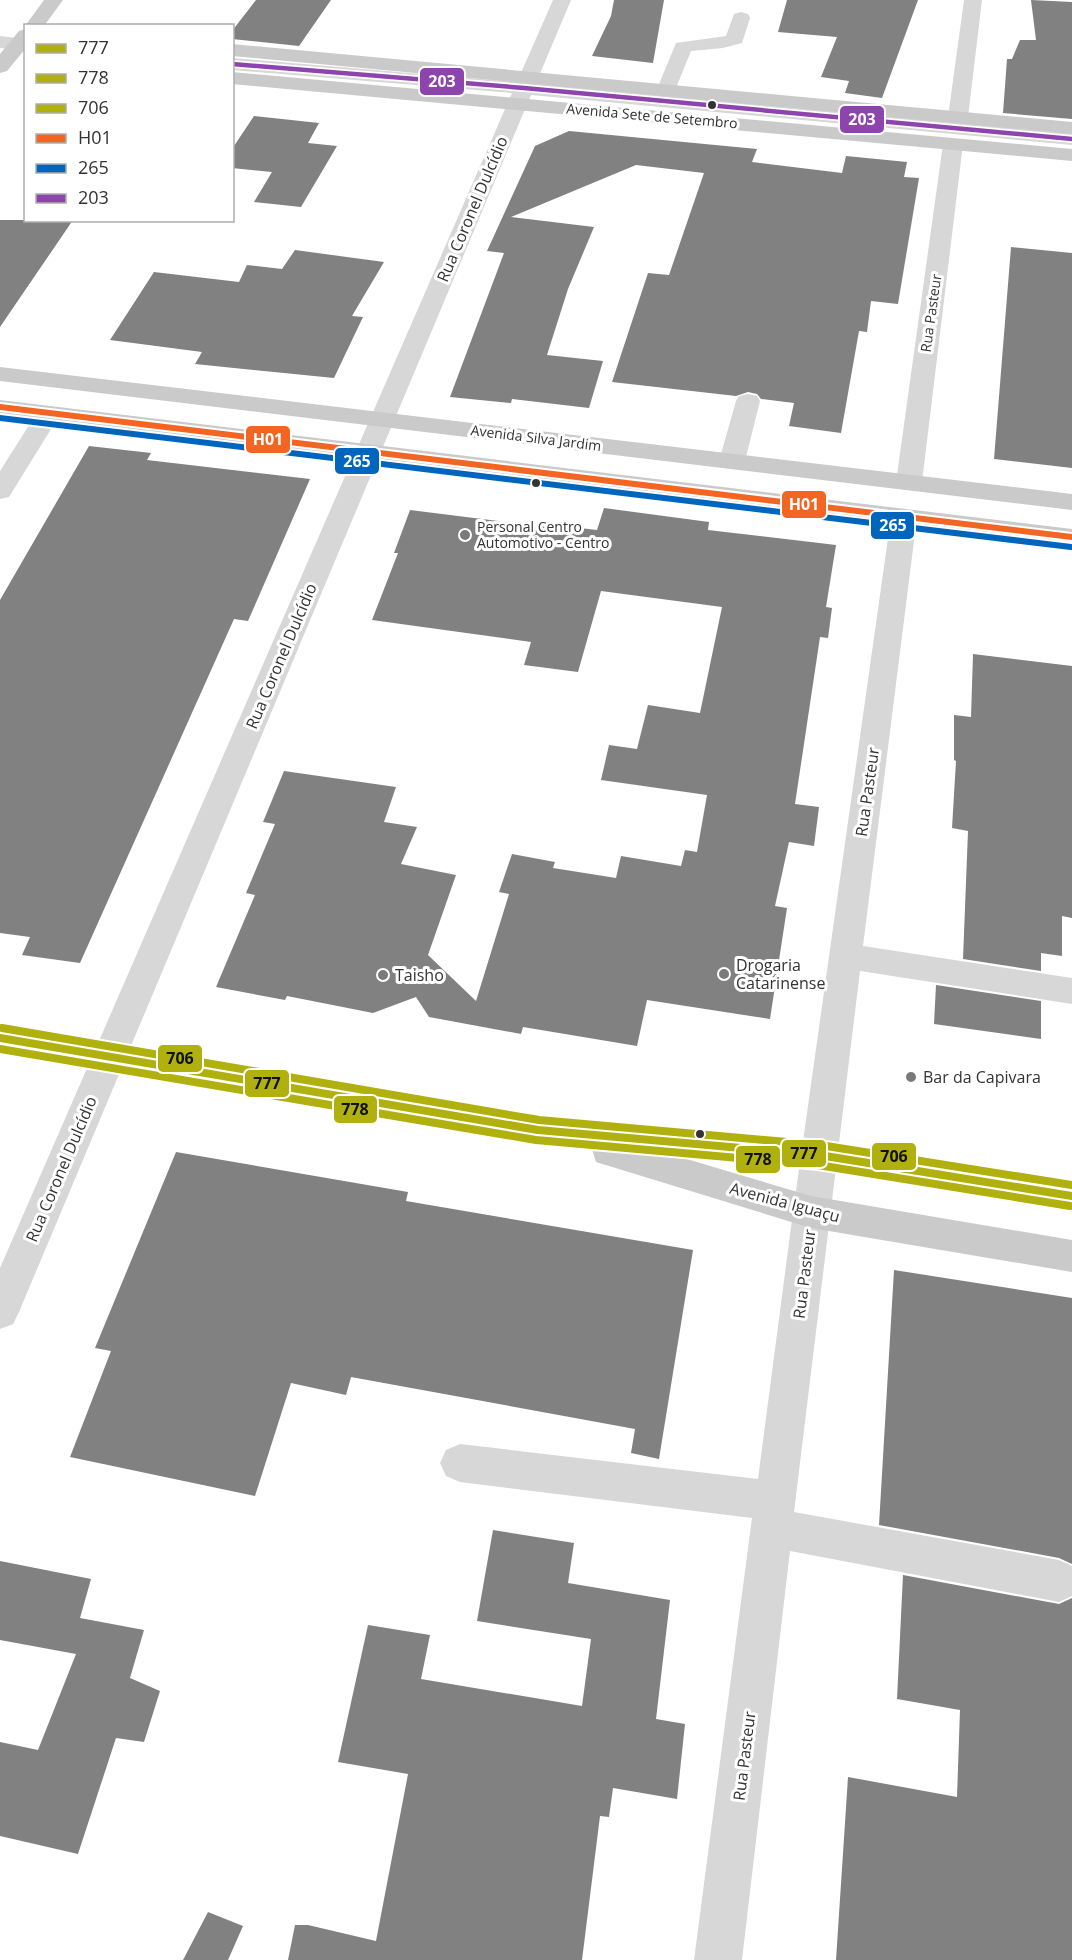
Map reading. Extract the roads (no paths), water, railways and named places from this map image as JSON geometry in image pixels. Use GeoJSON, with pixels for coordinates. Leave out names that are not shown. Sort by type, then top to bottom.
{"type":"FeatureCollection","features":[{"type":"Feature","properties":{"kind":"main road"},"geometry":{"type":"LineString","coordinates":[[36,24],[54,0]]}},
{"type":"Feature","properties":{"kind":"main road"},"geometry":{"type":"LineString","coordinates":[[0,30],[14,49]]}},
{"type":"Feature","properties":{"kind":"main road","name":"Avenida Sete de Setembro"},"geometry":{"type":"LineString","coordinates":[[234,50],[953,144],[1072,156]]}},
{"type":"Feature","properties":{"kind":"main road","name":"Avenida Sete de Setembro"},"geometry":{"type":"LineString","coordinates":[[234,78],[524,89],[667,89],[1072,128]]}},
{"type":"Feature","properties":{"kind":"main road","name":"Avenida Silva Jardim"},"geometry":{"type":"LineString","coordinates":[[0,374],[1072,502]]}},
{"type":"Feature","properties":{"kind":"main road"},"geometry":{"type":"LineString","coordinates":[[104,420],[188,397]]}},
{"type":"Feature","properties":{"kind":"main road"},"geometry":{"type":"LineString","coordinates":[[0,407],[1072,537]]}},
{"type":"Feature","properties":{"kind":"main road","name":"Avenida Iguaçu"},"geometry":{"type":"LineString","coordinates":[[0,1038],[538,1130],[819,1155],[1072,1196]]}},
{"type":"Feature","properties":{"kind":"main road","name":"Avenida Iguaçu"},"geometry":{"type":"LineString","coordinates":[[538,1130],[811,1212],[1072,1256]]}},
{"type":"Feature","properties":{"kind":"street","name":"Rua Coronel Dulcídio"},"geometry":{"type":"LineString","coordinates":[[0,1312],[562,0]]}},
{"type":"Feature","properties":{"kind":"street"},"geometry":{"type":"LineString","coordinates":[[958,117],[973,0]]}},
{"type":"Feature","properties":{"kind":"street"},"geometry":{"type":"LineString","coordinates":[[667,89],[683,47],[735,39],[741,18]]}},
{"type":"Feature","properties":{"kind":"street"},"geometry":{"type":"LineString","coordinates":[[234,64],[1072,139]]}},
{"type":"Feature","properties":{"kind":"street","name":"Rua Pasteur"},"geometry":{"type":"LineString","coordinates":[[909,482],[953,144]]}},
{"type":"Feature","properties":{"kind":"street"},"geometry":{"type":"LineString","coordinates":[[732,461],[748,401]]}},
{"type":"Feature","properties":{"kind":"street"},"geometry":{"type":"LineString","coordinates":[[0,491],[49,413]]}},
{"type":"Feature","properties":{"kind":"street","name":"Rua Pasteur"},"geometry":{"type":"LineString","coordinates":[[718,1960],[811,1212],[904,517]]}},
{"type":"Feature","properties":{"kind":"street"},"geometry":{"type":"LineString","coordinates":[[845,956],[1072,990]]}},
{"type":"Feature","properties":{"kind":"street"},"geometry":{"type":"LineString","coordinates":[[460,1463],[774,1514],[1059,1581]]}},
{"type":"Feature","properties":{"kind":"place","name":"Personal Centro Automotivo - Centro"},"geometry":{"type":"Point","coordinates":[465,535]}},
{"type":"Feature","properties":{"kind":"place","name":"Drogaria Catarinense"},"geometry":{"type":"Point","coordinates":[724,974]}},
{"type":"Feature","properties":{"kind":"place","name":"Taisho"},"geometry":{"type":"Point","coordinates":[383,975]}},
{"type":"Feature","properties":{"kind":"place","name":"Bar da Capivara"},"geometry":{"type":"Point","coordinates":[911,1077]}}]}
